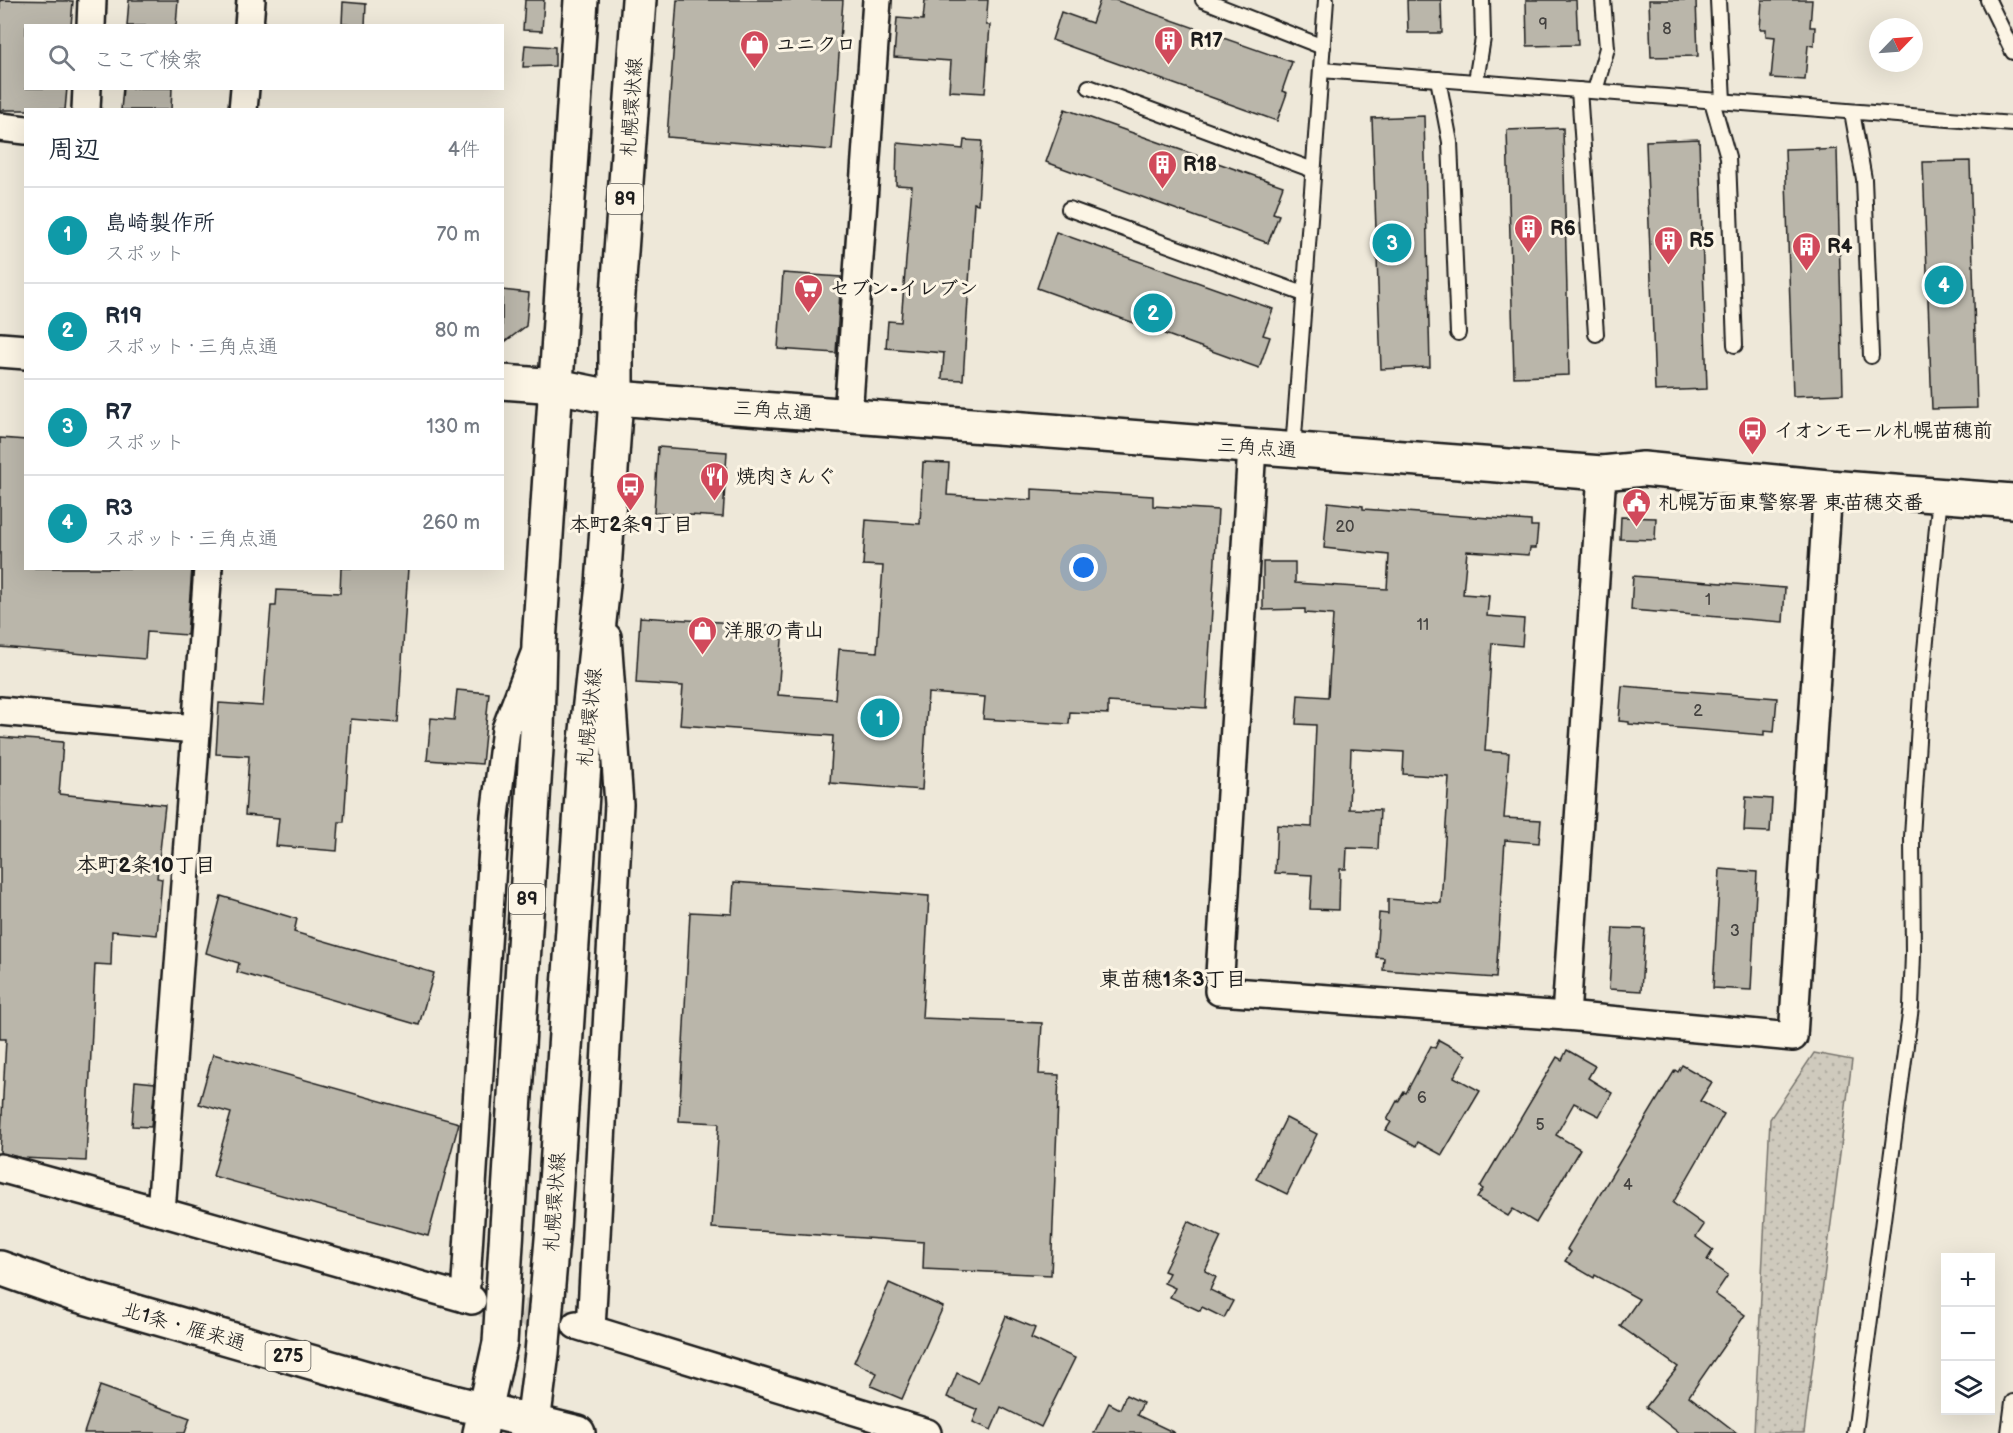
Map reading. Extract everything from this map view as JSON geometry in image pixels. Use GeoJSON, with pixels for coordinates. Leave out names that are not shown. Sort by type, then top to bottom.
{"type":"FeatureCollection","features":[{"type":"Feature","properties":{"kind":"main road","name":"89"},"geometry":{"type":"LineString","coordinates":[[483,1422],[500,1343],[537,732],[539,643],[581,0]]}},
{"type":"Feature","properties":{"kind":"main road","name":"札幌環状線"},"geometry":{"type":"LineString","coordinates":[[531,1428],[542,1353],[553,1228],[585,749],[603,585],[616,398],[616,322],[639,0]]}},
{"type":"Feature","properties":{"kind":"main road"},"geometry":{"type":"LineString","coordinates":[[0,350],[24,352]]}},
{"type":"Feature","properties":{"kind":"main road","name":"三角点通"},"geometry":{"type":"LineString","coordinates":[[504,382],[557,386],[616,398],[1602,473],[1643,469],[1828,487],[2013,501]]}},
{"type":"Feature","properties":{"kind":"main road","name":"北1条・雁来通"},"geometry":{"type":"LineString","coordinates":[[0,1268],[74,1294],[483,1422],[578,1433]]}},
{"type":"Feature","properties":{"kind":"street"},"geometry":{"type":"LineString","coordinates":[[91,24],[92,0]]}},
{"type":"Feature","properties":{"kind":"street"},"geometry":{"type":"LineString","coordinates":[[249,24],[250,0]]}},
{"type":"Feature","properties":{"kind":"street"},"geometry":{"type":"LineString","coordinates":[[848,416],[877,0]]}},
{"type":"Feature","properties":{"kind":"street"},"geometry":{"type":"LineString","coordinates":[[86,108],[87,90]]}},
{"type":"Feature","properties":{"kind":"street"},"geometry":{"type":"LineString","coordinates":[[243,108],[245,90]]}},
{"type":"Feature","properties":{"kind":"street"},"geometry":{"type":"LineString","coordinates":[[0,128],[24,130]]}},
{"type":"Feature","properties":{"kind":"street"},"geometry":{"type":"LineString","coordinates":[[1252,447],[1219,991],[1566,1016],[1793,1036],[1828,487]]}},
{"type":"Feature","properties":{"kind":"street"},"geometry":{"type":"LineString","coordinates":[[1566,1016],[1602,473]]}},
{"type":"Feature","properties":{"kind":"street"},"geometry":{"type":"LineString","coordinates":[[161,1212],[208,570]]}},
{"type":"Feature","properties":{"kind":"street"},"geometry":{"type":"LineString","coordinates":[[603,585],[619,804],[584,1327],[927,1433]]}},
{"type":"Feature","properties":{"kind":"street"},"geometry":{"type":"LineString","coordinates":[[0,1168],[468,1299],[495,816],[506,729],[539,643]]}},
{"type":"Feature","properties":{"kind":"street"},"geometry":{"type":"LineString","coordinates":[[0,711],[195,729]]}},
{"type":"Feature","properties":{"kind":"lane"},"geometry":{"type":"LineString","coordinates":[[1203,0],[1323,47]]}},
{"type":"Feature","properties":{"kind":"lane"},"geometry":{"type":"LineString","coordinates":[[1293,450],[1326,0]]}},
{"type":"Feature","properties":{"kind":"lane"},"geometry":{"type":"LineString","coordinates":[[1476,81],[1483,38],[1482,0]]}},
{"type":"Feature","properties":{"kind":"lane"},"geometry":{"type":"LineString","coordinates":[[1595,91],[1607,48],[1603,0]]}},
{"type":"Feature","properties":{"kind":"lane"},"geometry":{"type":"LineString","coordinates":[[1719,0],[1717,101],[1728,157],[1735,345]]}},
{"type":"Feature","properties":{"kind":"lane"},"geometry":{"type":"LineString","coordinates":[[1988,0],[2013,52]]}},
{"type":"Feature","properties":{"kind":"lane"},"geometry":{"type":"LineString","coordinates":[[1321,70],[2013,124]]}},
{"type":"Feature","properties":{"kind":"lane"},"geometry":{"type":"LineString","coordinates":[[1438,79],[1450,142],[1458,333]]}},
{"type":"Feature","properties":{"kind":"lane"},"geometry":{"type":"LineString","coordinates":[[1089,87],[1313,170]]}},
{"type":"Feature","properties":{"kind":"lane"},"geometry":{"type":"LineString","coordinates":[[1579,90],[1596,334]]}},
{"type":"Feature","properties":{"kind":"lane"},"geometry":{"type":"LineString","coordinates":[[1852,112],[1864,179],[1872,356]]}},
{"type":"Feature","properties":{"kind":"lane"},"geometry":{"type":"LineString","coordinates":[[1069,209],[1304,294]]}},
{"type":"Feature","properties":{"kind":"lane"},"geometry":{"type":"LineString","coordinates":[[1855,1433],[1911,1007],[1912,837],[1921,693],[1940,496]]}},
{"type":"Feature","properties":{"kind":"lane"},"geometry":{"type":"LineString","coordinates":[[2009,1433],[2013,1402]]}},
{"type":"Feature","properties":{"kind":"shaded area"},"geometry":{"type":"Polygon","coordinates":[[[1814,1053],[1852,1060],[1804,1433],[1754,1433],[1770,1119],[1814,1053]]]}},
{"type":"Feature","properties":{"kind":"building"},"geometry":{"type":"Polygon","coordinates":[[[0,0],[73,1],[71,24],[24,24],[24,90],[67,90],[65,108],[0,110],[0,0]]]}},
{"type":"Feature","properties":{"kind":"building"},"geometry":{"type":"Polygon","coordinates":[[[129,0],[178,0],[176,24],[127,24],[129,0]]]}},
{"type":"Feature","properties":{"kind":"building"},"geometry":{"type":"Polygon","coordinates":[[[525,0],[544,0],[542,31],[523,30],[525,0]]]}},
{"type":"Feature","properties":{"kind":"building","name":"ユニクロ"},"geometry":{"type":"Polygon","coordinates":[[[677,0],[843,0],[832,150],[667,137],[677,0]]]}},
{"type":"Feature","properties":{"kind":"building"},"geometry":{"type":"Polygon","coordinates":[[[925,0],[988,0],[986,25],[990,25],[985,93],[949,91],[951,61],[894,57],[897,18],[923,20],[925,0]]]}},
{"type":"Feature","properties":{"kind":"building"},"geometry":{"type":"Polygon","coordinates":[[[1100,0],[1115,0],[1292,62],[1282,91],[1287,93],[1277,121],[1052,40],[1061,12],[1092,23],[1100,0]]]}},
{"type":"Feature","properties":{"kind":"building"},"geometry":{"type":"Polygon","coordinates":[[[1407,0],[1441,0],[1442,33],[1408,33],[1407,0]]]}},
{"type":"Feature","properties":{"kind":"building"},"geometry":{"type":"Polygon","coordinates":[[[1526,0],[1576,0],[1578,45],[1527,46],[1526,0]]]}},
{"type":"Feature","properties":{"kind":"building"},"geometry":{"type":"Polygon","coordinates":[[[1649,0],[1696,0],[1698,56],[1651,57],[1649,0]]]}},
{"type":"Feature","properties":{"kind":"building"},"geometry":{"type":"Polygon","coordinates":[[[1762,0],[1812,0],[1810,27],[1815,27],[1814,46],[1808,45],[1805,80],[1771,78],[1775,37],[1766,36],[1766,29],[1760,29],[1762,0]]]}},
{"type":"Feature","properties":{"kind":"building"},"geometry":{"type":"Polygon","coordinates":[[[343,2],[366,4],[365,24],[342,24],[343,2]]]}},
{"type":"Feature","properties":{"kind":"building"},"geometry":{"type":"Polygon","coordinates":[[[525,45],[555,47],[555,66],[523,67],[525,45]]]}},
{"type":"Feature","properties":{"kind":"building"},"geometry":{"type":"Polygon","coordinates":[[[123,90],[172,90],[171,108],[121,108],[123,90]]]}},
{"type":"Feature","properties":{"kind":"building"},"geometry":{"type":"Polygon","coordinates":[[[1065,109],[1283,186],[1273,213],[1279,215],[1268,243],[1046,162],[1065,109]]]}},
{"type":"Feature","properties":{"kind":"building"},"geometry":{"type":"Polygon","coordinates":[[[1424,116],[1430,367],[1381,369],[1372,118],[1424,116]]]}},
{"type":"Feature","properties":{"kind":"building","name":"R6"},"geometry":{"type":"Polygon","coordinates":[[[1563,128],[1569,375],[1514,377],[1507,130],[1563,128]]]}},
{"type":"Feature","properties":{"kind":"building","name":"R5"},"geometry":{"type":"Polygon","coordinates":[[[1699,139],[1707,389],[1655,391],[1646,141],[1699,139]]]}},
{"type":"Feature","properties":{"kind":"building"},"geometry":{"type":"Polygon","coordinates":[[[964,140],[982,141],[978,204],[974,203],[963,380],[942,379],[944,353],[886,348],[888,321],[901,322],[912,186],[896,185],[897,143],[963,149],[964,140]]]}},
{"type":"Feature","properties":{"kind":"building","name":"R4"},"geometry":{"type":"Polygon","coordinates":[[[1819,148],[1819,150],[1837,149],[1843,394],[1793,396],[1785,149],[1819,148]]]}},
{"type":"Feature","properties":{"kind":"building"},"geometry":{"type":"Polygon","coordinates":[[[1970,161],[1977,408],[1932,409],[1923,162],[1970,161]]]}},
{"type":"Feature","properties":{"kind":"building"},"geometry":{"type":"Polygon","coordinates":[[[1056,232],[1273,309],[1263,335],[1270,337],[1259,368],[1037,288],[1056,232]]]}},
{"type":"Feature","properties":{"kind":"building","name":"セブン-イレブン"},"geometry":{"type":"Polygon","coordinates":[[[783,273],[841,277],[836,353],[778,349],[783,273]]]}},
{"type":"Feature","properties":{"kind":"building"},"geometry":{"type":"Polygon","coordinates":[[[504,290],[529,293],[526,326],[504,342],[504,290]]]}},
{"type":"Feature","properties":{"kind":"building"},"geometry":{"type":"Polygon","coordinates":[[[0,438],[24,440],[24,570],[192,570],[187,635],[147,632],[145,659],[0,647],[0,438]]]}},
{"type":"Feature","properties":{"kind":"building"},"geometry":{"type":"Polygon","coordinates":[[[658,447],[727,452],[723,517],[654,513],[658,447]]]}},
{"type":"Feature","properties":{"kind":"building"},"geometry":{"type":"Polygon","coordinates":[[[923,462],[949,463],[947,495],[1032,500],[1032,489],[1153,496],[1153,506],[1218,510],[1206,708],[1108,702],[1108,714],[1070,712],[1069,724],[983,719],[985,697],[928,693],[922,790],[830,783],[833,736],[680,725],[683,686],[636,683],[640,617],[783,626],[778,695],[835,699],[839,649],[877,652],[883,566],[863,565],[866,520],[920,524],[923,462]]]}},
{"type":"Feature","properties":{"kind":"building"},"geometry":{"type":"Polygon","coordinates":[[[1328,502],[1363,506],[1363,509],[1531,521],[1531,526],[1538,526],[1536,548],[1530,548],[1529,555],[1467,551],[1463,594],[1489,596],[1487,616],[1524,619],[1522,646],[1492,643],[1485,751],[1509,753],[1504,818],[1541,820],[1539,843],[1505,840],[1496,978],[1383,970],[1384,958],[1376,957],[1379,913],[1388,914],[1388,899],[1441,903],[1449,777],[1403,774],[1404,752],[1351,749],[1349,809],[1380,810],[1378,849],[1347,848],[1346,869],[1340,869],[1339,910],[1310,909],[1312,875],[1275,873],[1277,825],[1312,827],[1316,725],[1296,724],[1298,695],[1328,697],[1333,615],[1305,613],[1305,609],[1263,610],[1263,562],[1295,562],[1295,583],[1387,589],[1389,555],[1324,548],[1328,502]]]}},
{"type":"Feature","properties":{"kind":"building"},"geometry":{"type":"Polygon","coordinates":[[[1621,517],[1656,518],[1655,540],[1620,539],[1621,517]]]}},
{"type":"Feature","properties":{"kind":"building"},"geometry":{"type":"Polygon","coordinates":[[[341,570],[408,570],[398,723],[351,719],[344,822],[339,822],[337,851],[276,846],[279,818],[245,815],[249,756],[216,754],[219,703],[263,706],[271,606],[276,606],[277,590],[340,593],[341,570]]]}},
{"type":"Feature","properties":{"kind":"building"},"geometry":{"type":"Polygon","coordinates":[[[1633,576],[1785,588],[1783,622],[1631,610],[1633,576]]]}},
{"type":"Feature","properties":{"kind":"building"},"geometry":{"type":"Polygon","coordinates":[[[1622,686],[1777,698],[1774,732],[1764,731],[1764,735],[1629,724],[1629,722],[1619,721],[1622,686]]]}},
{"type":"Feature","properties":{"kind":"building"},"geometry":{"type":"Polygon","coordinates":[[[457,690],[489,693],[482,764],[427,760],[431,718],[454,720],[457,690]]]}},
{"type":"Feature","properties":{"kind":"building"},"geometry":{"type":"Polygon","coordinates":[[[0,737],[63,742],[59,794],[165,805],[157,878],[162,879],[157,935],[112,931],[111,965],[95,964],[86,1161],[22,1158],[0,1153],[6,1039],[0,1039],[0,737]]]}},
{"type":"Feature","properties":{"kind":"building"},"geometry":{"type":"Polygon","coordinates":[[[1746,797],[1772,799],[1770,832],[1744,831],[1746,797]]]}},
{"type":"Feature","properties":{"kind":"building"},"geometry":{"type":"Polygon","coordinates":[[[1720,869],[1757,872],[1751,990],[1713,988],[1720,869]]]}},
{"type":"Feature","properties":{"kind":"building"},"geometry":{"type":"Polygon","coordinates":[[[734,882],[929,896],[922,1018],[1042,1023],[1039,1074],[1059,1075],[1051,1275],[923,1269],[924,1242],[712,1228],[719,1123],[679,1121],[690,912],[732,914],[734,882]]]}},
{"type":"Feature","properties":{"kind":"building"},"geometry":{"type":"Polygon","coordinates":[[[221,896],[297,919],[294,932],[434,973],[419,1025],[237,972],[239,963],[206,953],[221,896]]]}},
{"type":"Feature","properties":{"kind":"building"},"geometry":{"type":"Polygon","coordinates":[[[1613,928],[1645,929],[1641,991],[1609,989],[1613,928]]]}},
{"type":"Feature","properties":{"kind":"building"},"geometry":{"type":"Polygon","coordinates":[[[1439,1040],[1466,1055],[1454,1077],[1480,1091],[1442,1155],[1418,1142],[1416,1146],[1386,1130],[1391,1122],[1387,1120],[1397,1101],[1404,1092],[1406,1093],[1431,1046],[1435,1048],[1439,1040]]]}},
{"type":"Feature","properties":{"kind":"building"},"geometry":{"type":"Polygon","coordinates":[[[1567,1050],[1595,1066],[1588,1078],[1612,1093],[1599,1116],[1574,1103],[1556,1135],[1580,1149],[1536,1223],[1513,1209],[1508,1216],[1477,1198],[1483,1189],[1480,1187],[1557,1057],[1562,1060],[1567,1050]]]}},
{"type":"Feature","properties":{"kind":"building"},"geometry":{"type":"Polygon","coordinates":[[[213,1054],[459,1123],[428,1236],[213,1176],[231,1113],[199,1104],[213,1054]]]}},
{"type":"Feature","properties":{"kind":"building"},"geometry":{"type":"Polygon","coordinates":[[[1682,1065],[1712,1082],[1700,1101],[1724,1114],[1673,1203],[1704,1225],[1696,1237],[1713,1250],[1707,1260],[1728,1275],[1715,1294],[1745,1315],[1689,1396],[1737,1433],[1679,1433],[1646,1407],[1678,1367],[1620,1326],[1639,1299],[1595,1275],[1594,1278],[1565,1261],[1571,1252],[1567,1249],[1675,1070],[1678,1072],[1682,1065]]]}},
{"type":"Feature","properties":{"kind":"building"},"geometry":{"type":"Polygon","coordinates":[[[135,1081],[155,1083],[151,1127],[132,1126],[135,1081]]]}},
{"type":"Feature","properties":{"kind":"building"},"geometry":{"type":"Polygon","coordinates":[[[1286,1118],[1317,1134],[1287,1194],[1256,1179],[1286,1118]]]}},
{"type":"Feature","properties":{"kind":"building"},"geometry":{"type":"Polygon","coordinates":[[[1188,1221],[1221,1237],[1205,1271],[1216,1277],[1210,1290],[1233,1301],[1224,1318],[1202,1307],[1200,1311],[1170,1297],[1175,1288],[1164,1283],[1169,1273],[1164,1271],[1188,1221]]]}},
{"type":"Feature","properties":{"kind":"building"},"geometry":{"type":"Polygon","coordinates":[[[889,1283],[943,1307],[902,1399],[871,1386],[877,1373],[854,1362],[889,1283]]]}},
{"type":"Feature","properties":{"kind":"building"},"geometry":{"type":"Polygon","coordinates":[[[1006,1316],[1035,1328],[1031,1338],[1075,1358],[1041,1427],[1001,1407],[991,1430],[973,1422],[978,1410],[947,1397],[957,1373],[978,1383],[1006,1316]]]}},
{"type":"Feature","properties":{"kind":"building"},"geometry":{"type":"Polygon","coordinates":[[[100,1386],[190,1418],[185,1433],[84,1433],[100,1386]]]}},
{"type":"Feature","properties":{"kind":"building"},"geometry":{"type":"Polygon","coordinates":[[[1126,1395],[1143,1403],[1137,1415],[1175,1433],[1094,1433],[1109,1403],[1120,1409],[1126,1395]]]}},
{"type":"Feature","properties":{"kind":"tunnel"},"geometry":{"type":"LineString","coordinates":[[482,1303],[576,1325]]}},
{"type":"Feature","properties":{"kind":"place","name":"R17"},"geometry":{"type":"Point","coordinates":[1169,66]}},
{"type":"Feature","properties":{"kind":"place","name":"ユニクロ"},"geometry":{"type":"Point","coordinates":[755,70]}},
{"type":"Feature","properties":{"kind":"place","name":"R18"},"geometry":{"type":"Point","coordinates":[1162,190]}},
{"type":"Feature","properties":{"kind":"place","name":"R7"},"geometry":{"type":"Point","coordinates":[1392,243]}},
{"type":"Feature","properties":{"kind":"place","name":"R6"},"geometry":{"type":"Point","coordinates":[1529,254]}},
{"type":"Feature","properties":{"kind":"place","name":"R5"},"geometry":{"type":"Point","coordinates":[1668,266]}},
{"type":"Feature","properties":{"kind":"place","name":"R4"},"geometry":{"type":"Point","coordinates":[1806,272]}},
{"type":"Feature","properties":{"kind":"place","name":"R3"},"geometry":{"type":"Point","coordinates":[1944,285]}},
{"type":"Feature","properties":{"kind":"place","name":"R19"},"geometry":{"type":"Point","coordinates":[1153,313]}},
{"type":"Feature","properties":{"kind":"place","name":"セブン-イレブン"},"geometry":{"type":"Point","coordinates":[809,314]}},
{"type":"Feature","properties":{"kind":"place","name":"イオンモール札幌苗穂前"},"geometry":{"type":"Point","coordinates":[1753,456]}},
{"type":"Feature","properties":{"kind":"place","name":"焼肉きんぐ"},"geometry":{"type":"Point","coordinates":[715,502]}},
{"type":"Feature","properties":{"kind":"place","name":"本町2条9丁目"},"geometry":{"type":"Point","coordinates":[631,512]}},
{"type":"Feature","properties":{"kind":"place","name":"札幌方面東警察署 東苗穂交番"},"geometry":{"type":"Point","coordinates":[1637,528]}},
{"type":"Feature","properties":{"kind":"place","name":"洋服の青山"},"geometry":{"type":"Point","coordinates":[703,656]}},
{"type":"Feature","properties":{"kind":"place","name":"島崎製作所"},"geometry":{"type":"Point","coordinates":[880,718]}},
{"type":"Feature","properties":{"kind":"district","name":"本町2条10丁目"},"geometry":{"type":"Point","coordinates":[146,865]}},
{"type":"Feature","properties":{"kind":"district","name":"東苗穂1条3丁目"},"geometry":{"type":"Point","coordinates":[1173,979]}}]}
